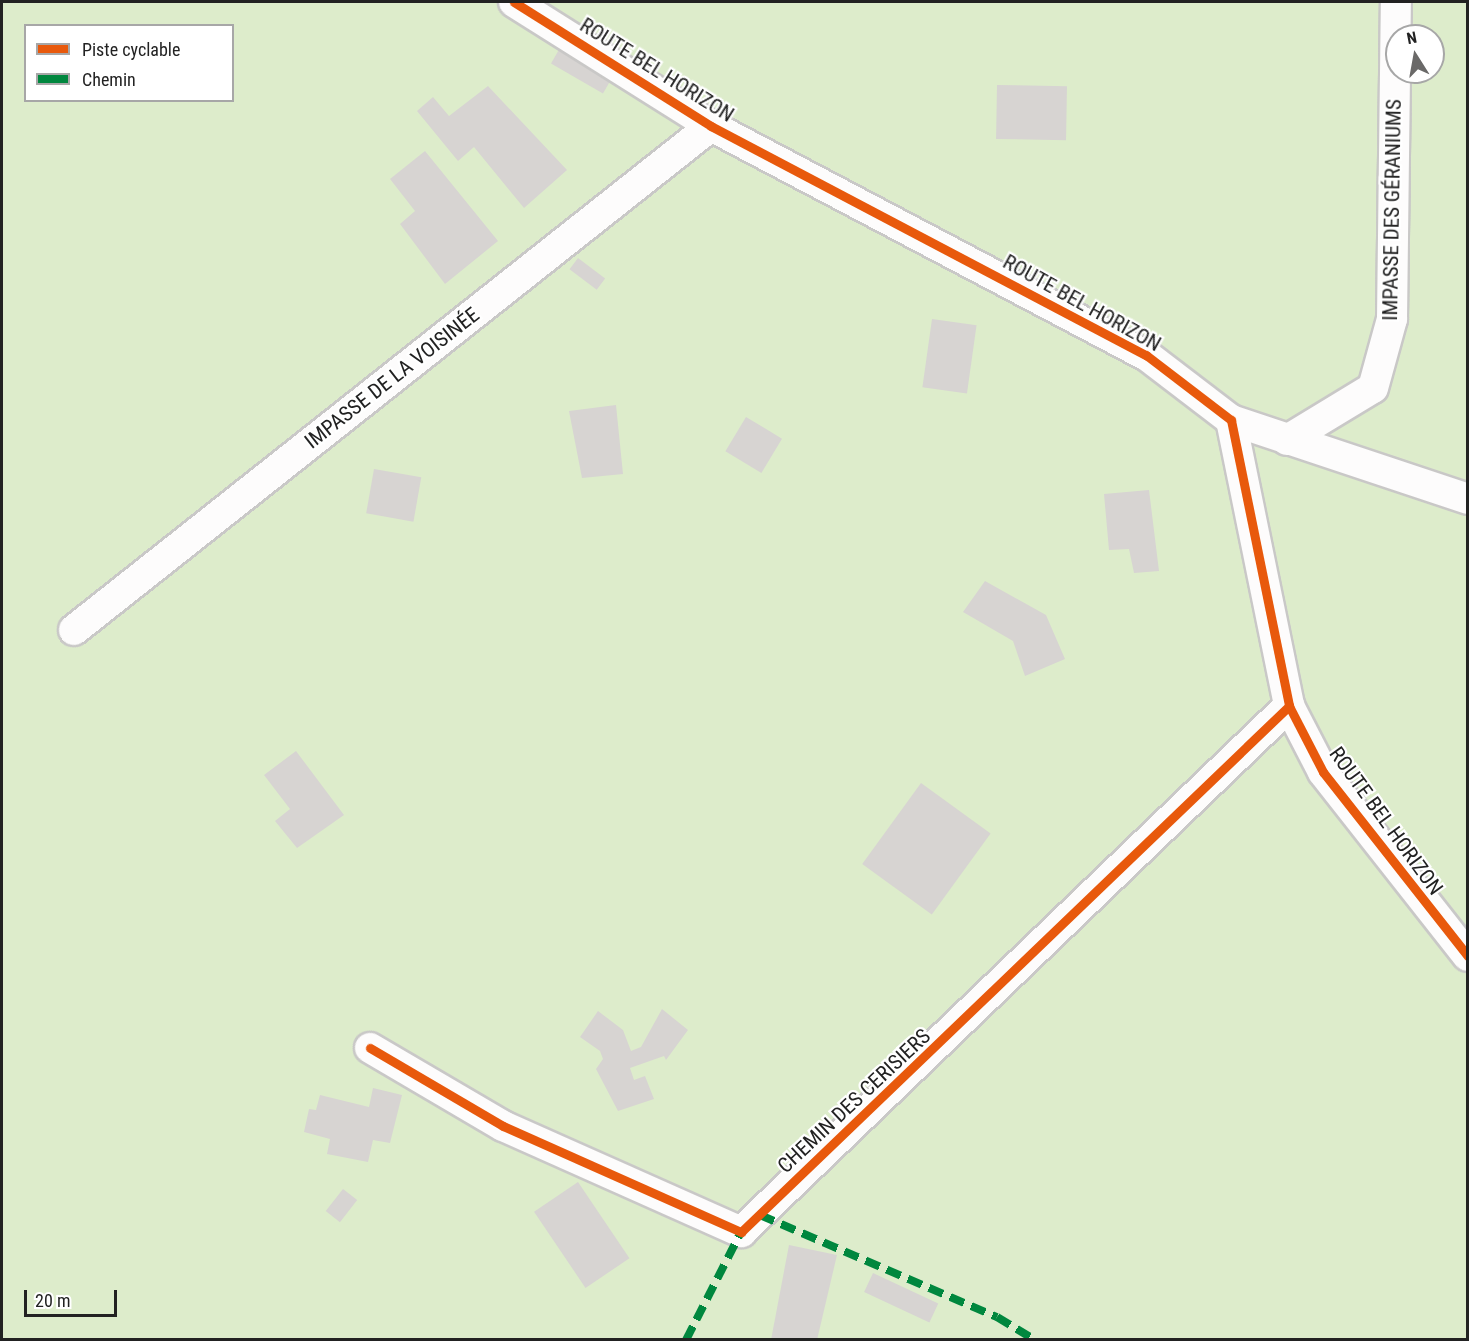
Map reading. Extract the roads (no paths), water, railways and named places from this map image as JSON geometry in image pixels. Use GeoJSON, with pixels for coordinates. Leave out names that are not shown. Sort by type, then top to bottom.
{"type":"FeatureCollection","features":[{"type":"Feature","properties":{"kind":"street","name":"ROUTE BEL HORIZON"},"geometry":{"type":"LineString","coordinates":[[514,2],[711,126],[1146,355],[1231,420],[1289,706],[1323,772],[1467,956]]}},
{"type":"Feature","properties":{"kind":"street","name":"IMPASSE DES GÉRANIUMS"},"geometry":{"type":"LineString","coordinates":[[1287,440],[1373,388],[1392,319],[1396,2]]}},
{"type":"Feature","properties":{"kind":"street","name":"IMPASSE DE LA VOISINÉE"},"geometry":{"type":"LineString","coordinates":[[74,630],[711,126]]}},
{"type":"Feature","properties":{"kind":"street"},"geometry":{"type":"LineString","coordinates":[[1231,420],[1467,499]]}},
{"type":"Feature","properties":{"kind":"street","name":"CHEMIN DES CERISIERS"},"geometry":{"type":"LineString","coordinates":[[370,1048],[503,1126],[741,1232],[1289,706]]}}]}
